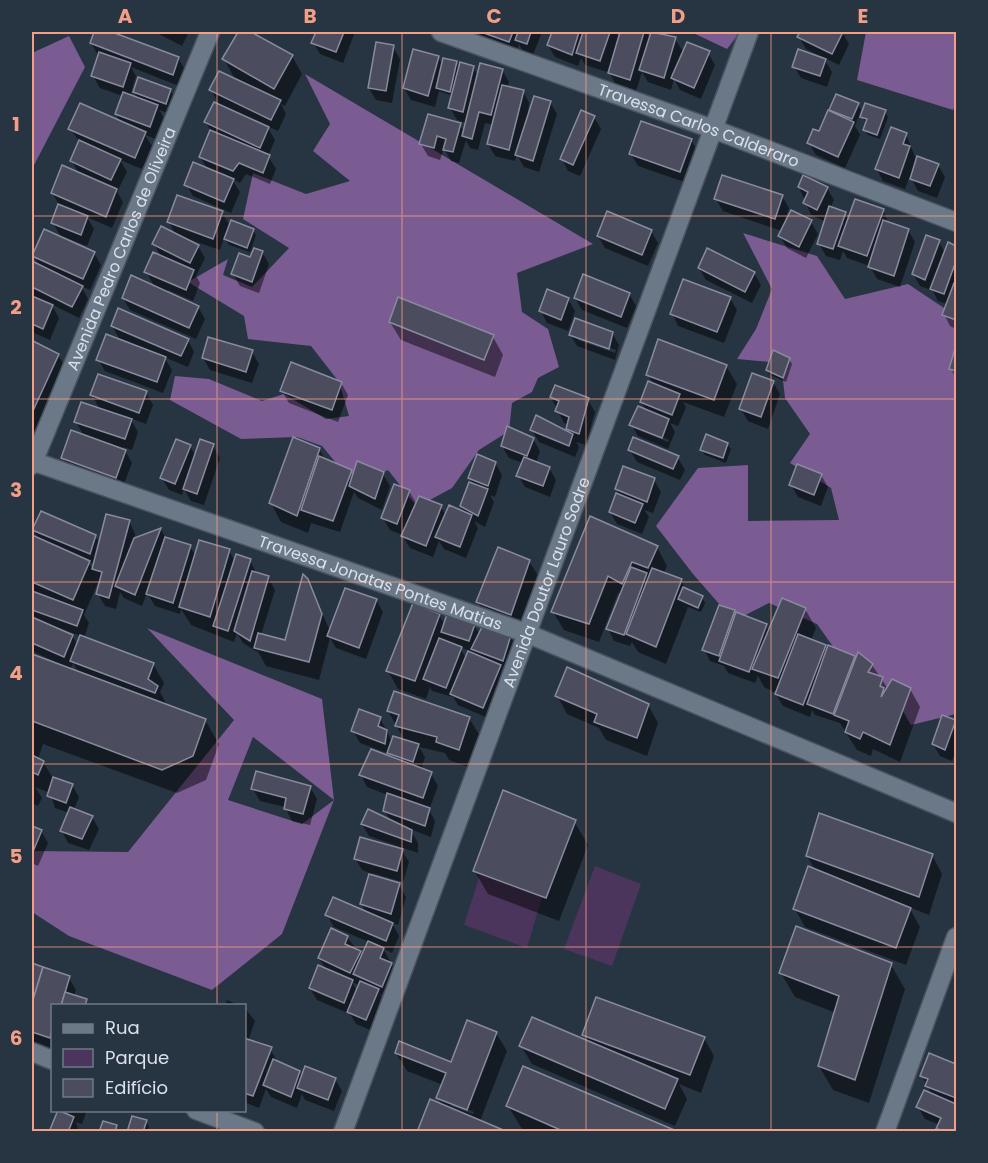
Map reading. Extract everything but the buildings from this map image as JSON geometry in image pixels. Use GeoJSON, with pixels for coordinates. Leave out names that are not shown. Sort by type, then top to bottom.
{"type":"FeatureCollection","features":[{"type":"Feature","properties":{"kind":"street","name":"Avenida Pedro Carlos de Oliveira"},"geometry":{"type":"LineString","coordinates":[[32,463],[210,32]]}},
{"type":"Feature","properties":{"kind":"street","name":"Travessa Carlos Calderaro"},"geometry":{"type":"LineString","coordinates":[[441,32],[712,129],[957,222]]}},
{"type":"Feature","properties":{"kind":"street","name":"Avenida Doutor Lauro Sodre"},"geometry":{"type":"LineString","coordinates":[[343,1131],[749,32]]}},
{"type":"Feature","properties":{"kind":"street","name":"Travessa Jonatas Pontes Matias"},"geometry":{"type":"LineString","coordinates":[[32,463],[526,633],[957,813]]}},
{"type":"Feature","properties":{"kind":"street"},"geometry":{"type":"LineString","coordinates":[[885,1131],[957,937]]}},
{"type":"Feature","properties":{"kind":"street"},"geometry":{"type":"LineString","coordinates":[[32,1052],[51,1060]]}},
{"type":"Feature","properties":{"kind":"street"},"geometry":{"type":"LineString","coordinates":[[202,1112],[255,1131]]}},
{"type":"Feature","properties":{"kind":"green space"},"geometry":{"type":"Polygon","coordinates":[[[595,866],[641,884],[612,966],[564,949],[595,866]]]}},
{"type":"Feature","properties":{"kind":"green space"},"geometry":{"type":"Polygon","coordinates":[[[480,874],[542,897],[527,948],[464,925],[480,874]]]}},
{"type":"Feature","properties":{"kind":"shaded area"},"geometry":{"type":"Polygon","coordinates":[[[691,32],[740,32],[727,49],[691,32]]]}},
{"type":"Feature","properties":{"kind":"shaded area"},"geometry":{"type":"Polygon","coordinates":[[[866,32],[956,32],[956,103],[953,110],[857,80],[866,32]]]}},
{"type":"Feature","properties":{"kind":"shaded area"},"geometry":{"type":"Polygon","coordinates":[[[69,36],[85,67],[32,169],[32,53],[69,36]]]}},
{"type":"Feature","properties":{"kind":"shaded area"},"geometry":{"type":"Polygon","coordinates":[[[305,74],[593,244],[517,273],[522,312],[548,329],[559,367],[538,378],[532,392],[512,403],[509,431],[479,450],[452,488],[417,507],[388,470],[355,486],[322,446],[297,437],[241,439],[170,400],[175,376],[209,379],[262,401],[284,394],[326,419],[349,416],[339,382],[311,346],[248,339],[244,316],[188,282],[228,259],[223,275],[252,287],[289,248],[243,219],[253,173],[306,194],[350,181],[313,151],[330,124],[305,74]]]}},
{"type":"Feature","properties":{"kind":"shaded area"},"geometry":{"type":"Polygon","coordinates":[[[743,233],[817,256],[845,299],[908,284],[956,316],[956,714],[911,725],[893,694],[846,665],[817,624],[769,603],[734,621],[693,574],[656,526],[698,468],[748,465],[748,521],[839,520],[831,488],[790,463],[810,434],[785,398],[781,363],[737,359],[756,329],[772,289],[743,233]]]}},
{"type":"Feature","properties":{"kind":"shaded area"},"geometry":{"type":"Polygon","coordinates":[[[147,628],[322,699],[334,800],[282,934],[212,990],[69,936],[32,912],[32,851],[128,852],[234,720],[147,628]],[[253,737],[228,800],[302,824],[334,800],[253,737]]]}}]}
